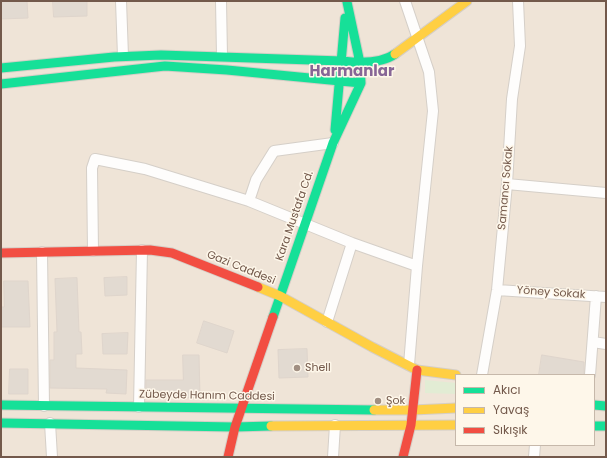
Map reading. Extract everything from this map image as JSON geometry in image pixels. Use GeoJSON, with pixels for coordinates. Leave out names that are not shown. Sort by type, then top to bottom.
{"type":"FeatureCollection","features":[{"type":"Feature","properties":{"kind":"street"},"geometry":{"type":"LineString","coordinates":[[121,1],[123,56]]}},
{"type":"Feature","properties":{"kind":"street"},"geometry":{"type":"LineString","coordinates":[[221,1],[222,56]]}},
{"type":"Feature","properties":{"kind":"street"},"geometry":{"type":"LineString","coordinates":[[333,143],[347,1]]}},
{"type":"Feature","properties":{"kind":"street"},"geometry":{"type":"LineString","coordinates":[[333,143],[361,83],[360,63],[347,1]]}},
{"type":"Feature","properties":{"kind":"street"},"geometry":{"type":"LineString","coordinates":[[403,457],[413,410],[417,266],[433,111],[429,72],[406,1]]}},
{"type":"Feature","properties":{"kind":"street"},"geometry":{"type":"LineString","coordinates":[[1,68],[123,56],[161,55],[222,56],[360,63],[389,58],[467,1]]}},
{"type":"Feature","properties":{"kind":"street","name":"Samancı Sokak"},"geometry":{"type":"LineString","coordinates":[[482,374],[497,290],[508,184],[512,99],[520,46],[518,1]]}},
{"type":"Feature","properties":{"kind":"street"},"geometry":{"type":"LineString","coordinates":[[1,84],[165,66],[227,70],[361,83]]}},
{"type":"Feature","properties":{"kind":"street"},"geometry":{"type":"LineString","coordinates":[[249,201],[256,180],[274,151],[333,143]]}},
{"type":"Feature","properties":{"kind":"street","name":"Kara Mustafa Cd."},"geometry":{"type":"LineString","coordinates":[[228,457],[241,408],[333,143]]}},
{"type":"Feature","properties":{"kind":"street"},"geometry":{"type":"LineString","coordinates":[[93,251],[92,168],[95,159],[145,170],[249,201],[352,243],[417,266]]}},
{"type":"Feature","properties":{"kind":"street"},"geometry":{"type":"LineString","coordinates":[[508,184],[606,193]]}},
{"type":"Feature","properties":{"kind":"street"},"geometry":{"type":"LineString","coordinates":[[327,322],[352,243]]}},
{"type":"Feature","properties":{"kind":"street"},"geometry":{"type":"LineString","coordinates":[[139,407],[142,250]]}},
{"type":"Feature","properties":{"kind":"street","name":"Gazi Caddesi"},"geometry":{"type":"LineString","coordinates":[[1,253],[142,250],[172,253],[280,296],[413,368],[455,375]]}},
{"type":"Feature","properties":{"kind":"street"},"geometry":{"type":"LineString","coordinates":[[42,252],[44,406]]}},
{"type":"Feature","properties":{"kind":"street","name":"Yöney Sokak"},"geometry":{"type":"LineString","coordinates":[[497,290],[601,296]]}},
{"type":"Feature","properties":{"kind":"street"},"geometry":{"type":"LineString","coordinates":[[590,374],[593,342],[601,296]]}},
{"type":"Feature","properties":{"kind":"street"},"geometry":{"type":"LineString","coordinates":[[593,342],[606,344]]}},
{"type":"Feature","properties":{"kind":"street","name":"Zübeyde Hanım Caddesi"},"geometry":{"type":"LineString","coordinates":[[1,405],[413,410],[455,408]]}},
{"type":"Feature","properties":{"kind":"street"},"geometry":{"type":"LineString","coordinates":[[595,405],[606,406]]}},
{"type":"Feature","properties":{"kind":"street"},"geometry":{"type":"LineString","coordinates":[[1,423],[235,427],[335,425],[455,426]]}},
{"type":"Feature","properties":{"kind":"street"},"geometry":{"type":"LineString","coordinates":[[50,423],[52,457]]}},
{"type":"Feature","properties":{"kind":"street"},"geometry":{"type":"LineString","coordinates":[[333,457],[335,425]]}},
{"type":"Feature","properties":{"kind":"street"},"geometry":{"type":"LineString","coordinates":[[595,426],[606,426]]}},
{"type":"Feature","properties":{"kind":"street"},"geometry":{"type":"LineString","coordinates":[[406,446],[407,457]]}},
{"type":"Feature","properties":{"kind":"street"},"geometry":{"type":"LineString","coordinates":[[534,457],[535,446]]}},
{"type":"Feature","properties":{"kind":"shaded area"},"geometry":{"type":"Polygon","coordinates":[[[1,1],[606,1],[606,457],[1,457],[1,1]]]}},
{"type":"Feature","properties":{"kind":"green space"},"geometry":{"type":"Polygon","coordinates":[[[425,380],[455,383],[455,394],[425,393],[425,380]]]}},
{"type":"Feature","properties":{"kind":"building"},"geometry":{"type":"Polygon","coordinates":[[[1,1],[27,1],[28,18],[1,19],[1,1]]]}},
{"type":"Feature","properties":{"kind":"building"},"geometry":{"type":"Polygon","coordinates":[[[53,1],[87,1],[87,16],[54,17],[53,1]]]}},
{"type":"Feature","properties":{"kind":"building"},"geometry":{"type":"Polygon","coordinates":[[[127,277],[127,295],[105,296],[104,278],[127,277]]]}},
{"type":"Feature","properties":{"kind":"building"},"geometry":{"type":"Polygon","coordinates":[[[77,278],[79,332],[81,332],[82,354],[76,354],[76,368],[127,370],[126,394],[106,393],[107,389],[50,388],[50,360],[54,360],[54,332],[57,332],[55,279],[77,278]]]}},
{"type":"Feature","properties":{"kind":"building"},"geometry":{"type":"Polygon","coordinates":[[[4,281],[28,281],[30,327],[1,327],[1,307],[4,307],[4,281]]]}},
{"type":"Feature","properties":{"kind":"building"},"geometry":{"type":"Polygon","coordinates":[[[204,321],[234,331],[227,353],[197,343],[204,321]]]}},
{"type":"Feature","properties":{"kind":"building"},"geometry":{"type":"Polygon","coordinates":[[[128,333],[127,354],[103,354],[102,334],[128,333]]]}},
{"type":"Feature","properties":{"kind":"building"},"geometry":{"type":"Polygon","coordinates":[[[307,349],[308,377],[279,378],[278,350],[307,349]]]}},
{"type":"Feature","properties":{"kind":"building"},"geometry":{"type":"Polygon","coordinates":[[[183,355],[199,355],[200,398],[146,397],[146,380],[183,380],[183,355]]]}},
{"type":"Feature","properties":{"kind":"building"},"geometry":{"type":"Polygon","coordinates":[[[542,355],[584,362],[584,374],[539,374],[542,355]]]}},
{"type":"Feature","properties":{"kind":"building"},"geometry":{"type":"Polygon","coordinates":[[[10,369],[28,369],[28,394],[9,394],[10,369]]]}},
{"type":"Feature","properties":{"kind":"traffic: fast"},"geometry":{"type":"LineString","coordinates":[[273,317],[333,143],[361,83],[360,63],[347,2]]}},
{"type":"Feature","properties":{"kind":"traffic: fast"},"geometry":{"type":"LineString","coordinates":[[335,130],[345,18]]}},
{"type":"Feature","properties":{"kind":"traffic: fast"},"geometry":{"type":"LineString","coordinates":[[1,68],[114,57],[161,55],[363,62],[383,60],[395,54]]}},
{"type":"Feature","properties":{"kind":"traffic: fast"},"geometry":{"type":"LineString","coordinates":[[1,84],[165,66],[227,70],[361,83]]}},
{"type":"Feature","properties":{"kind":"traffic: fast"},"geometry":{"type":"LineString","coordinates":[[1,405],[374,410]]}},
{"type":"Feature","properties":{"kind":"traffic: fast"},"geometry":{"type":"LineString","coordinates":[[595,405],[606,406]]}},
{"type":"Feature","properties":{"kind":"traffic: fast"},"geometry":{"type":"LineString","coordinates":[[1,423],[235,427],[271,426]]}},
{"type":"Feature","properties":{"kind":"traffic: fast"},"geometry":{"type":"LineString","coordinates":[[595,426],[606,426]]}},
{"type":"Feature","properties":{"kind":"traffic: slow"},"geometry":{"type":"LineString","coordinates":[[395,54],[467,1]]}},
{"type":"Feature","properties":{"kind":"traffic: slow"},"geometry":{"type":"LineString","coordinates":[[258,287],[280,296],[417,370],[455,375]]}},
{"type":"Feature","properties":{"kind":"traffic: slow"},"geometry":{"type":"LineString","coordinates":[[374,410],[455,408]]}},
{"type":"Feature","properties":{"kind":"traffic: slow"},"geometry":{"type":"LineString","coordinates":[[271,426],[455,425]]}},
{"type":"Feature","properties":{"kind":"traffic: jam"},"geometry":{"type":"LineString","coordinates":[[1,253],[150,250],[172,253],[258,287]]}},
{"type":"Feature","properties":{"kind":"traffic: jam"},"geometry":{"type":"LineString","coordinates":[[228,457],[235,427],[273,317]]}},
{"type":"Feature","properties":{"kind":"traffic: jam"},"geometry":{"type":"LineString","coordinates":[[403,457],[411,425],[417,370]]}},
{"type":"Feature","properties":{"kind":"place","name":"Shell"},"geometry":{"type":"Point","coordinates":[297,368]}},
{"type":"Feature","properties":{"kind":"place","name":"Şok"},"geometry":{"type":"Point","coordinates":[378,401]}},
{"type":"Feature","properties":{"kind":"district","name":"Harmanlar"},"geometry":{"type":"Point","coordinates":[352,72]}}]}
